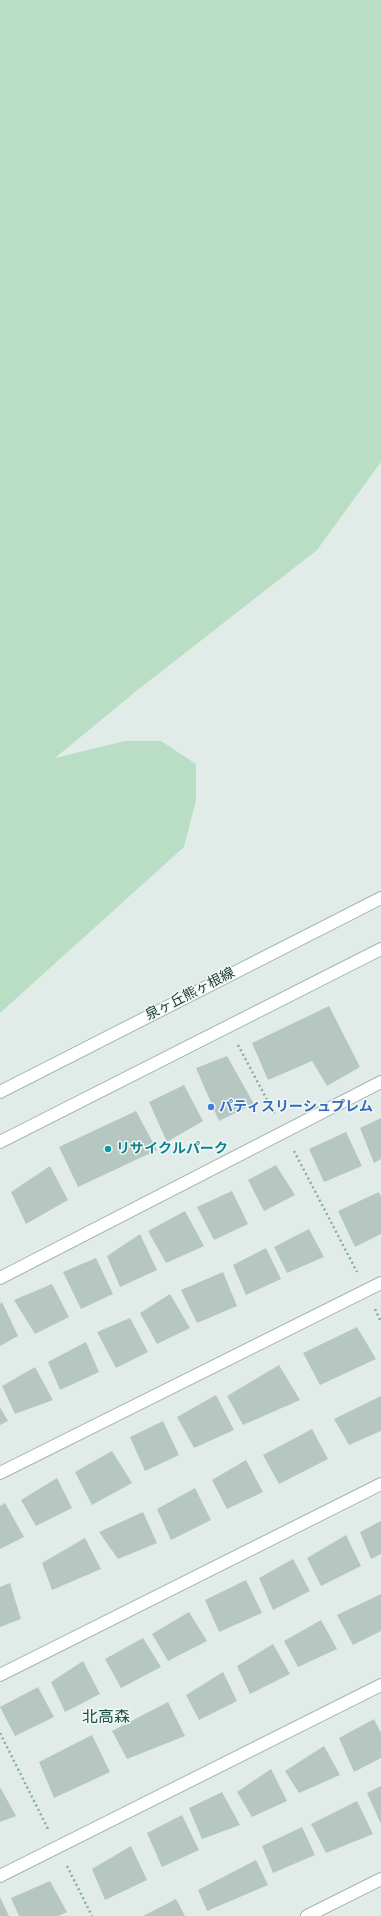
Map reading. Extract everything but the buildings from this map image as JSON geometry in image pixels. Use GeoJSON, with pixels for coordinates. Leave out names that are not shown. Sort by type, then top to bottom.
{"type":"FeatureCollection","features":[{"type":"Feature","properties":{"kind":"street","name":"泉ヶ丘熊ヶ根線"},"geometry":{"type":"LineString","coordinates":[[0,1092],[381,898]]}},
{"type":"Feature","properties":{"kind":"street"},"geometry":{"type":"LineString","coordinates":[[0,1142],[381,949]]}},
{"type":"Feature","properties":{"kind":"street"},"geometry":{"type":"LineString","coordinates":[[0,1278],[381,1082]]}},
{"type":"Feature","properties":{"kind":"street"},"geometry":{"type":"LineString","coordinates":[[0,1473],[381,1283]]}},
{"type":"Feature","properties":{"kind":"street"},"geometry":{"type":"LineString","coordinates":[[0,1675],[381,1484]]}},
{"type":"Feature","properties":{"kind":"street"},"geometry":{"type":"LineString","coordinates":[[0,1876],[381,1685]]}},
{"type":"Feature","properties":{"kind":"street"},"geometry":{"type":"LineString","coordinates":[[307,1916],[381,1879]]}},
{"type":"Feature","properties":{"kind":"path"},"geometry":{"type":"LineString","coordinates":[[236,1041],[367,1290],[381,1322]]}},
{"type":"Feature","properties":{"kind":"path"},"geometry":{"type":"LineString","coordinates":[[0,1733],[92,1916]]}},
{"type":"Feature","properties":{"kind":"green space"},"geometry":{"type":"Polygon","coordinates":[[[0,0],[381,0],[381,462],[317,550],[135,692],[55,758],[125,741],[161,741],[196,764],[196,800],[184,847],[0,1013],[0,0]]]}},
{"type":"Feature","properties":{"kind":"place","name":"パティスリーシュプレム"},"geometry":{"type":"Point","coordinates":[211,1107]}},
{"type":"Feature","properties":{"kind":"place","name":"リサイクルパーク"},"geometry":{"type":"Point","coordinates":[108,1149]}},
{"type":"Feature","properties":{"kind":"district","name":"北高森"},"geometry":{"type":"Point","coordinates":[106,1717]}}]}
